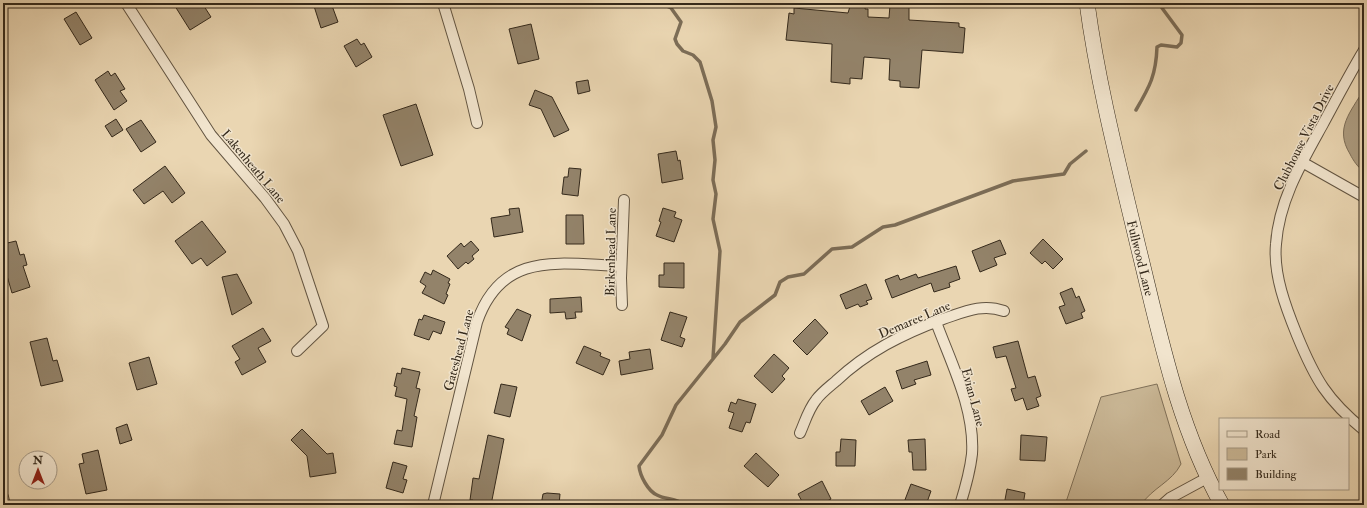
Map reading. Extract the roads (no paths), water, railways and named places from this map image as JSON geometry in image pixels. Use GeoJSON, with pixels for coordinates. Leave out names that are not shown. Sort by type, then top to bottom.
{"type":"FeatureCollection","features":[{"type":"Feature","properties":{"kind":"street","name":"Lakenheath Lane"},"geometry":{"type":"LineString","coordinates":[[126,3],[211,135],[266,198],[284,224],[293,241],[322,326],[297,351]]}},
{"type":"Feature","properties":{"kind":"street"},"geometry":{"type":"LineString","coordinates":[[442,3],[469,90],[476,123]]}},
{"type":"Feature","properties":{"kind":"street","name":"Fullwood Lane"},"geometry":{"type":"LineString","coordinates":[[1087,3],[1096,64],[1109,126],[1168,370],[1187,429],[1207,478],[1222,505]]}},
{"type":"Feature","properties":{"kind":"street","name":"Clubhouse Vista Drive"},"geometry":{"type":"LineString","coordinates":[[1348,418],[1342,413],[1326,394],[1307,360],[1288,312],[1278,271],[1276,246],[1280,216],[1288,192],[1302,162],[1364,50]]}},
{"type":"Feature","properties":{"kind":"street"},"geometry":{"type":"LineString","coordinates":[[1302,162],[1364,197]]}},
{"type":"Feature","properties":{"kind":"street","name":"Birkenhead Lane"},"geometry":{"type":"LineString","coordinates":[[622,305],[621,266],[624,200]]}},
{"type":"Feature","properties":{"kind":"street","name":"Gateshead Lane"},"geometry":{"type":"LineString","coordinates":[[433,505],[477,322],[482,308],[493,290],[509,276],[526,268],[543,264],[621,266]]}},
{"type":"Feature","properties":{"kind":"street","name":"Demaree Lane"},"geometry":{"type":"LineString","coordinates":[[800,433],[808,413],[816,399],[851,367],[868,354],[898,337],[936,322],[980,308],[990,307],[1004,311]]}},
{"type":"Feature","properties":{"kind":"street","name":"Evian Lane"},"geometry":{"type":"LineString","coordinates":[[936,322],[964,398],[970,424],[971,461],[960,505]]}},
{"type":"Feature","properties":{"kind":"street","name":"Clubhouse Vista Drive"},"geometry":{"type":"LineString","coordinates":[[1349,418],[1364,430]]}},
{"type":"Feature","properties":{"kind":"street"},"geometry":{"type":"LineString","coordinates":[[1162,505],[1170,498],[1207,478]]}},
{"type":"Feature","properties":{"kind":"street"},"geometry":{"type":"LineString","coordinates":[[3,497],[6,505]]}},
{"type":"Feature","properties":{"kind":"waterway"},"geometry":{"type":"LineString","coordinates":[[660,3],[671,8],[681,22],[675,39],[677,44],[683,51],[693,55],[700,62],[712,101],[716,127],[713,140],[715,160],[713,180],[716,194],[713,219],[720,251],[713,358]]}},
{"type":"Feature","properties":{"kind":"waterway"},"geometry":{"type":"LineString","coordinates":[[1136,110],[1154,73],[1157,47],[1161,45],[1177,47],[1181,43],[1182,35],[1162,8],[1165,3]]}},
{"type":"Feature","properties":{"kind":"waterway"},"geometry":{"type":"LineString","coordinates":[[684,505],[678,501],[660,497],[654,493],[645,483],[639,466],[662,435],[676,405],[725,344],[740,322],[775,295],[780,282],[788,277],[804,274],[832,249],[852,247],[883,227],[895,225],[1013,181],[1064,174],[1070,164],[1086,151]]}}]}
